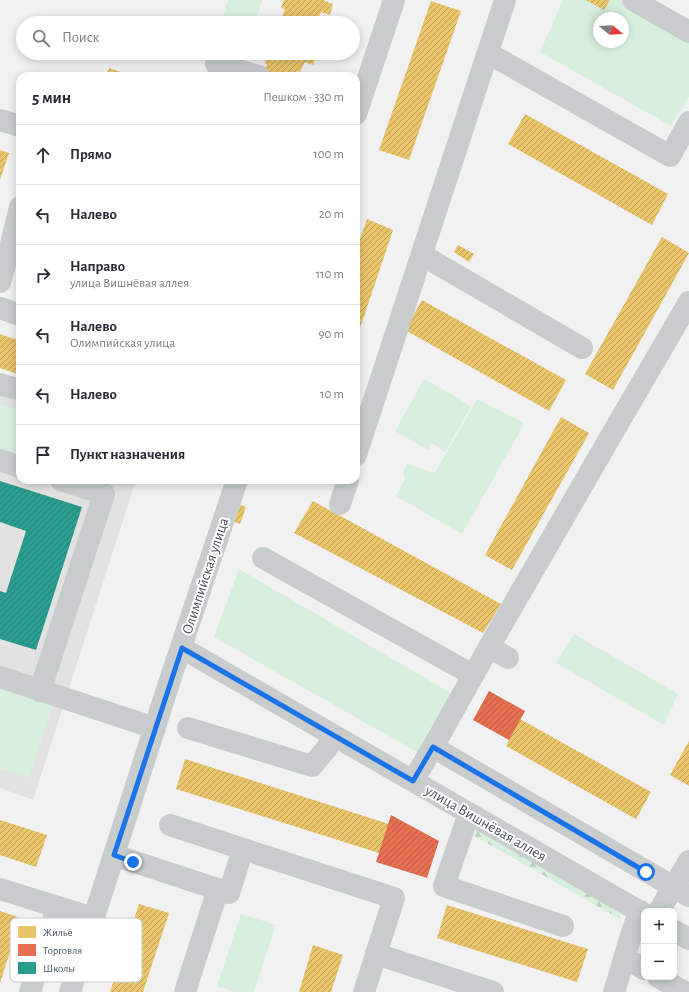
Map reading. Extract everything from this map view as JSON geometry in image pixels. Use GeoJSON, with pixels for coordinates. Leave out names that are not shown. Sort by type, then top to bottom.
{"type":"FeatureCollection","features":[{"type":"Feature","properties":{"kind":"street"},"geometry":{"type":"LineString","coordinates":[[360,99],[394,0]]}},
{"type":"Feature","properties":{"kind":"street"},"geometry":{"type":"LineString","coordinates":[[360,443],[505,0]]}},
{"type":"Feature","properties":{"kind":"street"},"geometry":{"type":"LineString","coordinates":[[633,0],[689,32]]}},
{"type":"Feature","properties":{"kind":"street"},"geometry":{"type":"LineString","coordinates":[[488,53],[670,156],[689,122]]}},
{"type":"Feature","properties":{"kind":"street"},"geometry":{"type":"LineString","coordinates":[[216,64],[245,72]]}},
{"type":"Feature","properties":{"kind":"street"},"geometry":{"type":"LineString","coordinates":[[0,120],[16,125]]}},
{"type":"Feature","properties":{"kind":"street"},"geometry":{"type":"LineString","coordinates":[[0,282],[16,223]]}},
{"type":"Feature","properties":{"kind":"street"},"geometry":{"type":"LineString","coordinates":[[422,255],[582,348]]}},
{"type":"Feature","properties":{"kind":"street"},"geometry":{"type":"LineString","coordinates":[[413,781],[489,646],[689,302]]}},
{"type":"Feature","properties":{"kind":"street"},"geometry":{"type":"LineString","coordinates":[[0,308],[16,314]]}},
{"type":"Feature","properties":{"kind":"street"},"geometry":{"type":"LineString","coordinates":[[0,384],[16,389]]}},
{"type":"Feature","properties":{"kind":"street"},"geometry":{"type":"LineString","coordinates":[[514,604],[612,434]]}},
{"type":"Feature","properties":{"kind":"street"},"geometry":{"type":"LineString","coordinates":[[0,460],[16,466]]}},
{"type":"Feature","properties":{"kind":"street"},"geometry":{"type":"LineString","coordinates":[[40,690],[104,494],[73,484]]}},
{"type":"Feature","properties":{"kind":"street","name":"Олимпийская улица"},"geometry":{"type":"LineString","coordinates":[[93,918],[236,484]]}},
{"type":"Feature","properties":{"kind":"street"},"geometry":{"type":"LineString","coordinates":[[340,504],[347,484]]}},
{"type":"Feature","properties":{"kind":"street"},"geometry":{"type":"LineString","coordinates":[[263,558],[473,676]]}},
{"type":"Feature","properties":{"kind":"street"},"geometry":{"type":"LineString","coordinates":[[489,646],[508,658]]}},
{"type":"Feature","properties":{"kind":"street","name":"улица Вишнёвая аллея"},"geometry":{"type":"LineString","coordinates":[[182,648],[469,813],[641,908]]}},
{"type":"Feature","properties":{"kind":"street"},"geometry":{"type":"LineString","coordinates":[[0,678],[155,728]]}},
{"type":"Feature","properties":{"kind":"street"},"geometry":{"type":"LineString","coordinates":[[188,728],[312,766],[336,737]]}},
{"type":"Feature","properties":{"kind":"street"},"geometry":{"type":"LineString","coordinates":[[433,747],[681,892]]}},
{"type":"Feature","properties":{"kind":"street"},"geometry":{"type":"LineString","coordinates":[[469,813],[444,886],[563,926]]}},
{"type":"Feature","properties":{"kind":"street"},"geometry":{"type":"LineString","coordinates":[[170,825],[394,898],[364,992]]}},
{"type":"Feature","properties":{"kind":"street"},"geometry":{"type":"LineString","coordinates":[[114,855],[229,893],[243,849]]}},
{"type":"Feature","properties":{"kind":"street"},"geometry":{"type":"LineString","coordinates":[[655,908],[681,892],[689,861]]}},
{"type":"Feature","properties":{"kind":"street"},"geometry":{"type":"LineString","coordinates":[[0,889],[93,918]]}},
{"type":"Feature","properties":{"kind":"street"},"geometry":{"type":"LineString","coordinates":[[185,992],[218,889]]}},
{"type":"Feature","properties":{"kind":"street"},"geometry":{"type":"LineString","coordinates":[[54,918],[57,907]]}},
{"type":"Feature","properties":{"kind":"street"},"geometry":{"type":"LineString","coordinates":[[614,992],[625,958],[631,932],[641,920]]}},
{"type":"Feature","properties":{"kind":"street"},"geometry":{"type":"LineString","coordinates":[[677,933],[689,939]]}},
{"type":"Feature","properties":{"kind":"street"},"geometry":{"type":"LineString","coordinates":[[376,954],[493,992]]}},
{"type":"Feature","properties":{"kind":"street"},"geometry":{"type":"LineString","coordinates":[[625,958],[641,967]]}},
{"type":"Feature","properties":{"kind":"street"},"geometry":{"type":"LineString","coordinates":[[663,980],[684,992]]}},
{"type":"Feature","properties":{"kind":"street"},"geometry":{"type":"LineString","coordinates":[[30,992],[33,982]]}},
{"type":"Feature","properties":{"kind":"street","name":"Олимпийская улица"},"geometry":{"type":"LineString","coordinates":[[70,992],[73,982]]}},
{"type":"Feature","properties":{"kind":"shaded area"},"geometry":{"type":"Polygon","coordinates":[[[0,395],[16,401],[16,484],[135,484],[33,800],[0,788],[0,395]]]}},
{"type":"Feature","properties":{"kind":"green space"},"geometry":{"type":"Polygon","coordinates":[[[228,0],[262,0],[257,16],[223,16],[228,0]]]}},
{"type":"Feature","properties":{"kind":"green space"},"geometry":{"type":"Polygon","coordinates":[[[563,0],[627,0],[689,38],[689,96],[671,126],[540,52],[563,0]]]}},
{"type":"Feature","properties":{"kind":"green space"},"geometry":{"type":"Polygon","coordinates":[[[424,379],[471,407],[445,452],[432,443],[428,450],[395,431],[424,379]]]}},
{"type":"Feature","properties":{"kind":"green space"},"geometry":{"type":"Polygon","coordinates":[[[477,399],[523,422],[523,426],[462,534],[396,496],[405,479],[403,473],[407,464],[435,473],[477,399]]]}},
{"type":"Feature","properties":{"kind":"green space"},"geometry":{"type":"Polygon","coordinates":[[[0,404],[16,410],[16,453],[0,447],[0,404]]]}},
{"type":"Feature","properties":{"kind":"green space"},"geometry":{"type":"Polygon","coordinates":[[[239,569],[456,696],[426,757],[214,637],[239,569]]]}},
{"type":"Feature","properties":{"kind":"green space"},"geometry":{"type":"Polygon","coordinates":[[[574,634],[678,694],[664,725],[556,663],[574,634]]]}},
{"type":"Feature","properties":{"kind":"green space"},"geometry":{"type":"Polygon","coordinates":[[[0,688],[53,705],[29,778],[0,768],[0,688]]]}},
{"type":"Feature","properties":{"kind":"green space"},"geometry":{"type":"Polygon","coordinates":[[[480,825],[622,907],[620,919],[473,835],[480,825]]]}},
{"type":"Feature","properties":{"kind":"green space"},"geometry":{"type":"Polygon","coordinates":[[[241,914],[276,925],[254,992],[235,992],[217,986],[241,914]]]}},
{"type":"Feature","properties":{"kind":"building: Жильё"},"geometry":{"type":"Polygon","coordinates":[[[284,0],[324,0],[333,4],[330,15],[321,12],[319,16],[282,16],[285,9],[281,8],[284,0]]]}},
{"type":"Feature","properties":{"kind":"building: Жильё"},"geometry":{"type":"Polygon","coordinates":[[[586,0],[610,0],[604,10],[586,0]]]}},
{"type":"Feature","properties":{"kind":"building: Жильё"},"geometry":{"type":"Polygon","coordinates":[[[431,1],[461,11],[409,160],[379,150],[431,1]]]}},
{"type":"Feature","properties":{"kind":"building: Жильё"},"geometry":{"type":"Polygon","coordinates":[[[266,60],[315,60],[313,65],[305,62],[300,72],[264,72],[267,64],[265,63],[266,60]]]}},
{"type":"Feature","properties":{"kind":"building: Жильё"},"geometry":{"type":"Polygon","coordinates":[[[109,68],[120,72],[108,72],[109,68]]]}},
{"type":"Feature","properties":{"kind":"building: Жильё"},"geometry":{"type":"Polygon","coordinates":[[[525,114],[668,194],[652,225],[508,144],[525,114]]]}},
{"type":"Feature","properties":{"kind":"building: Жильё"},"geometry":{"type":"Polygon","coordinates":[[[0,150],[9,153],[0,180],[0,150]]]}},
{"type":"Feature","properties":{"kind":"building: Жильё"},"geometry":{"type":"Polygon","coordinates":[[[367,219],[393,230],[360,328],[360,239],[367,219]]]}},
{"type":"Feature","properties":{"kind":"building: Жильё"},"geometry":{"type":"Polygon","coordinates":[[[662,237],[689,253],[613,390],[585,374],[662,237]]]}},
{"type":"Feature","properties":{"kind":"building: Жильё"},"geometry":{"type":"Polygon","coordinates":[[[458,245],[474,254],[469,262],[454,252],[458,245]]]}},
{"type":"Feature","properties":{"kind":"building: Жильё"},"geometry":{"type":"Polygon","coordinates":[[[422,300],[566,380],[549,411],[405,330],[422,300]]]}},
{"type":"Feature","properties":{"kind":"building: Жильё"},"geometry":{"type":"Polygon","coordinates":[[[0,334],[16,340],[16,374],[0,368],[0,334]]]}},
{"type":"Feature","properties":{"kind":"building: Жильё"},"geometry":{"type":"Polygon","coordinates":[[[561,417],[589,433],[512,570],[485,555],[561,417]]]}},
{"type":"Feature","properties":{"kind":"building: Жильё"},"geometry":{"type":"Polygon","coordinates":[[[313,501],[501,604],[483,633],[294,533],[313,501]]]}},
{"type":"Feature","properties":{"kind":"building: Жильё"},"geometry":{"type":"Polygon","coordinates":[[[240,505],[246,507],[240,524],[234,522],[240,505]]]}},
{"type":"Feature","properties":{"kind":"building: Жильё"},"geometry":{"type":"Polygon","coordinates":[[[520,719],[651,792],[636,819],[506,746],[520,719]]]}},
{"type":"Feature","properties":{"kind":"building: Жильё"},"geometry":{"type":"Polygon","coordinates":[[[689,741],[689,786],[670,775],[689,741]]]}},
{"type":"Feature","properties":{"kind":"building: Жильё"},"geometry":{"type":"Polygon","coordinates":[[[185,759],[389,824],[379,853],[176,789],[185,759]]]}},
{"type":"Feature","properties":{"kind":"building: Жильё"},"geometry":{"type":"Polygon","coordinates":[[[0,820],[47,835],[36,867],[0,855],[0,820]]]}},
{"type":"Feature","properties":{"kind":"building: Жильё"},"geometry":{"type":"Polygon","coordinates":[[[139,904],[169,913],[143,992],[110,992],[113,982],[142,982],[142,918],[134,918],[139,904]]]}},
{"type":"Feature","properties":{"kind":"building: Жильё"},"geometry":{"type":"Polygon","coordinates":[[[447,905],[588,949],[577,982],[437,938],[447,905]]]}},
{"type":"Feature","properties":{"kind":"building: Жильё"},"geometry":{"type":"Polygon","coordinates":[[[0,911],[21,918],[10,918],[10,952],[0,983],[0,911]]]}},
{"type":"Feature","properties":{"kind":"building: Жильё"},"geometry":{"type":"Polygon","coordinates":[[[313,945],[343,955],[331,992],[299,992],[313,945]]]}},
{"type":"Feature","properties":{"kind":"building: Торговля"},"geometry":{"type":"Polygon","coordinates":[[[489,691],[525,711],[509,740],[473,720],[489,691]]]}},
{"type":"Feature","properties":{"kind":"building: Торговля"},"geometry":{"type":"Polygon","coordinates":[[[391,815],[439,841],[427,878],[376,862],[391,815]]]}},
{"type":"Feature","properties":{"kind":"building: Школы"},"geometry":{"type":"Polygon","coordinates":[[[0,481],[82,507],[36,650],[0,639],[0,591],[6,593],[26,531],[0,522],[0,481]]]}},
{"type":"Feature","properties":{"kind":"route"},"geometry":{"type":"LineString","coordinates":[[133,862],[114,855],[170,680],[182,648],[413,781],[433,747],[646,872]]}}]}
